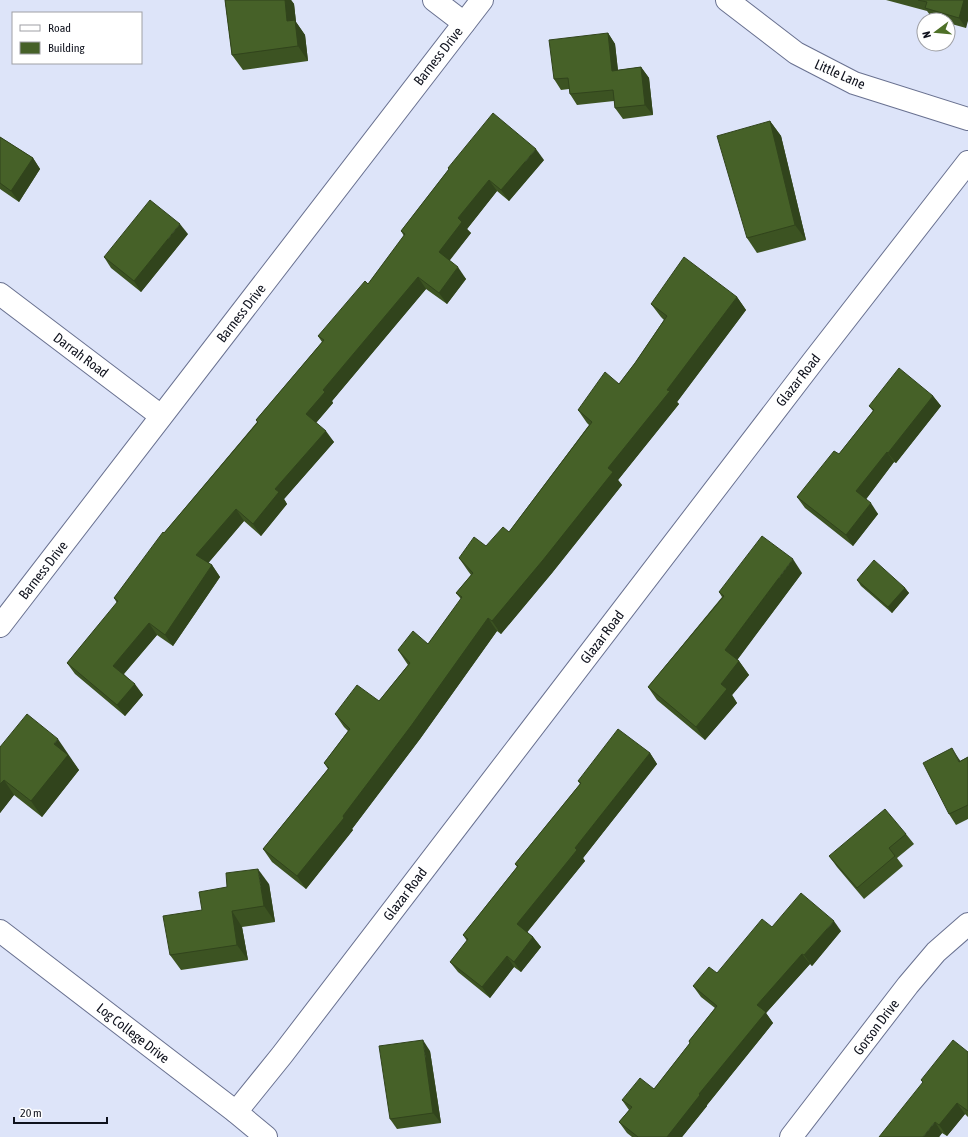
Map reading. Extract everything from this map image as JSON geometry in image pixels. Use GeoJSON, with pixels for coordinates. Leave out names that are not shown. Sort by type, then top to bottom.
{"type":"FeatureCollection","features":[{"type":"Feature","properties":{"kind":"street"},"geometry":{"type":"LineString","coordinates":[[434,0],[464,23]]}},
{"type":"Feature","properties":{"kind":"street","name":"Barness Drive"},"geometry":{"type":"LineString","coordinates":[[0,626],[482,0]]}},
{"type":"Feature","properties":{"kind":"street","name":"Little Lane"},"geometry":{"type":"LineString","coordinates":[[727,0],[796,53],[848,79],[968,119]]}},
{"type":"Feature","properties":{"kind":"street","name":"Glazar Road"},"geometry":{"type":"LineString","coordinates":[[236,1112],[282,1055],[809,366],[968,162]]}},
{"type":"Feature","properties":{"kind":"street","name":"Darrah Road"},"geometry":{"type":"LineString","coordinates":[[0,294],[161,416]]}},
{"type":"Feature","properties":{"kind":"street","name":"Gorson Drive"},"geometry":{"type":"LineString","coordinates":[[791,1137],[908,985],[936,952],[968,924]]}},
{"type":"Feature","properties":{"kind":"street","name":"Log College Drive"},"geometry":{"type":"LineString","coordinates":[[0,931],[236,1112],[266,1137]]}},
{"type":"Feature","properties":{"kind":"building"},"geometry":{"type":"Polygon","coordinates":[[[225,0],[285,0],[287,21],[295,20],[298,46],[232,55],[225,0]]]}},
{"type":"Feature","properties":{"kind":"building"},"geometry":{"type":"Polygon","coordinates":[[[918,0],[964,0],[959,18],[956,17],[956,12],[939,12],[925,8],[927,2],[918,0]]]}},
{"type":"Feature","properties":{"kind":"building"},"geometry":{"type":"Polygon","coordinates":[[[608,33],[612,71],[641,67],[645,105],[615,108],[613,90],[570,94],[568,78],[554,79],[549,40],[608,33]]]}},
{"type":"Feature","properties":{"kind":"building"},"geometry":{"type":"Polygon","coordinates":[[[493,113],[536,149],[501,190],[489,180],[458,218],[462,222],[439,252],[458,267],[439,293],[418,277],[323,390],[325,392],[306,414],[326,431],[275,489],[279,492],[253,524],[236,509],[196,555],[212,565],[165,635],[149,623],[113,666],[135,684],[117,705],[67,663],[118,601],[114,598],[163,532],[164,533],[258,422],[256,420],[324,340],[318,336],[365,281],[368,284],[405,234],[401,231],[449,169],[448,168],[493,113]]]}},
{"type":"Feature","properties":{"kind":"building"},"geometry":{"type":"Polygon","coordinates":[[[770,121],[795,225],[747,238],[717,136],[770,121]]]}},
{"type":"Feature","properties":{"kind":"building"},"geometry":{"type":"Polygon","coordinates":[[[0,137],[33,158],[11,191],[0,183],[0,137]]]}},
{"type":"Feature","properties":{"kind":"building"},"geometry":{"type":"Polygon","coordinates":[[[150,200],[180,224],[134,281],[104,257],[150,200]]]}},
{"type":"Feature","properties":{"kind":"building"},"geometry":{"type":"Polygon","coordinates":[[[684,257],[737,297],[667,390],[670,391],[608,468],[613,472],[492,621],[488,618],[411,726],[343,816],[344,818],[297,876],[263,849],[329,768],[324,763],[350,729],[335,714],[357,685],[379,701],[410,663],[398,650],[413,631],[428,644],[462,597],[456,593],[473,573],[459,558],[474,537],[486,546],[503,527],[509,532],[592,422],[578,410],[605,372],[619,384],[635,363],[667,316],[651,304],[684,257]]]}},
{"type":"Feature","properties":{"kind":"building"},"geometry":{"type":"Polygon","coordinates":[[[899,368],[933,396],[856,491],[871,503],[846,535],[797,497],[834,451],[839,454],[874,410],[869,406],[899,368]]]}},
{"type":"Feature","properties":{"kind":"building"},"geometry":{"type":"Polygon","coordinates":[[[762,536],[793,559],[725,650],[739,661],[721,684],[727,689],[696,727],[648,687],[724,596],[719,592],[762,536]]]}},
{"type":"Feature","properties":{"kind":"building"},"geometry":{"type":"Polygon","coordinates":[[[874,560],[905,588],[888,607],[857,580],[874,560]]]}},
{"type":"Feature","properties":{"kind":"building"},"geometry":{"type":"Polygon","coordinates":[[[27,714],[58,739],[54,744],[68,755],[31,801],[4,780],[0,784],[0,747],[27,714]]]}},
{"type":"Feature","properties":{"kind":"building"},"geometry":{"type":"Polygon","coordinates":[[[618,729],[650,753],[575,848],[577,850],[517,924],[533,937],[514,962],[507,956],[482,987],[450,962],[468,939],[463,935],[518,866],[515,864],[581,783],[578,781],[618,729]]]}},
{"type":"Feature","properties":{"kind":"building"},"geometry":{"type":"Polygon","coordinates":[[[952,748],[959,762],[968,757],[968,805],[949,814],[923,763],[952,748]]]}},
{"type":"Feature","properties":{"kind":"building"},"geometry":{"type":"Polygon","coordinates":[[[885,809],[906,834],[889,848],[895,856],[857,888],[829,856],[885,809]]]}},
{"type":"Feature","properties":{"kind":"building"},"geometry":{"type":"Polygon","coordinates":[[[258,869],[264,906],[232,911],[237,945],[170,955],[163,916],[202,910],[199,892],[227,887],[226,873],[258,869]]]}},
{"type":"Feature","properties":{"kind":"building"},"geometry":{"type":"Polygon","coordinates":[[[801,893],[834,921],[804,955],[802,954],[757,1005],[766,1012],[699,1094],[700,1095],[667,1137],[638,1137],[619,1122],[632,1107],[622,1100],[640,1078],[654,1089],[717,1006],[693,986],[709,967],[717,973],[762,919],[772,927],[801,893]]]}},
{"type":"Feature","properties":{"kind":"building"},"geometry":{"type":"Polygon","coordinates":[[[423,1040],[433,1113],[390,1119],[379,1046],[423,1040]]]}},
{"type":"Feature","properties":{"kind":"building"},"geometry":{"type":"Polygon","coordinates":[[[953,1040],[968,1052],[968,1111],[957,1103],[939,1125],[935,1122],[923,1137],[879,1137],[923,1082],[921,1080],[953,1040]]]}}]}
